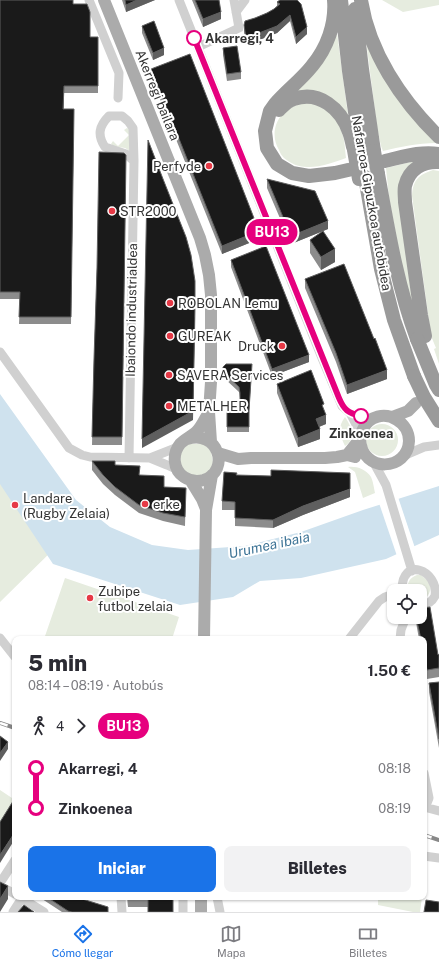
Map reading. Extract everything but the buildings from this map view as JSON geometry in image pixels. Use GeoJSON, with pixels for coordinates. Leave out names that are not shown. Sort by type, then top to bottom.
{"type":"FeatureCollection","features":[{"type":"Feature","properties":{"kind":"highway"},"geometry":{"type":"LineString","coordinates":[[334,0],[332,27],[322,51],[312,67],[275,104],[270,111],[265,131],[267,148],[277,164],[292,173],[309,176],[348,170]]}},
{"type":"Feature","properties":{"kind":"highway","name":"Nafarroa-Gipuzkoa autobidea"},"geometry":{"type":"LineString","coordinates":[[341,0],[350,70],[381,269],[394,320],[404,351],[424,397],[439,421]]}},
{"type":"Feature","properties":{"kind":"highway","name":"Nafarroa-Gipuzkoa autobidea"},"geometry":{"type":"LineString","coordinates":[[354,0],[362,69],[363,151]]}},
{"type":"Feature","properties":{"kind":"highway"},"geometry":{"type":"LineString","coordinates":[[361,0],[368,29],[378,54],[388,72],[409,103],[439,137]]}},
{"type":"Feature","properties":{"kind":"highway"},"geometry":{"type":"LineString","coordinates":[[269,118],[292,99],[306,96],[325,101],[336,111],[363,151],[367,176]]}},
{"type":"Feature","properties":{"kind":"highway"},"geometry":{"type":"LineString","coordinates":[[385,161],[417,153],[439,154]]}},
{"type":"Feature","properties":{"kind":"highway"},"geometry":{"type":"LineString","coordinates":[[439,162],[430,162],[418,167],[410,175],[405,186],[406,210],[421,315],[421,337],[439,377]]}},
{"type":"Feature","properties":{"kind":"highway","name":"Nafarroa-Gipuzkoa autobidea"},"geometry":{"type":"LineString","coordinates":[[367,176],[392,250],[402,293],[421,337],[436,385],[439,390]]}},
{"type":"Feature","properties":{"kind":"main road","name":"Akerregi bailara"},"geometry":{"type":"LineString","coordinates":[[104,0],[206,255],[211,295],[211,382],[209,412],[211,442]]}},
{"type":"Feature","properties":{"kind":"main road"},"geometry":{"type":"LineString","coordinates":[[218,453],[238,459],[325,458],[347,455],[382,464],[389,464],[403,456],[408,446],[407,435],[412,407],[392,417]]}},
{"type":"Feature","properties":{"kind":"main road"},"geometry":{"type":"LineString","coordinates":[[206,510],[202,499],[191,481],[181,475],[175,465],[174,459],[178,447],[198,430],[209,412]]}},
{"type":"Feature","properties":{"kind":"main road"},"geometry":{"type":"LineString","coordinates":[[347,455],[366,424],[371,419],[381,416],[392,417],[400,422],[407,435]]}},
{"type":"Feature","properties":{"kind":"main road"},"geometry":{"type":"LineString","coordinates":[[360,436],[362,449],[371,460]]}},
{"type":"Feature","properties":{"kind":"main road"},"geometry":{"type":"LineString","coordinates":[[187,439],[200,437],[211,442],[218,453],[219,459],[209,486],[206,510],[204,636]]}},
{"type":"Feature","properties":{"kind":"main road"},"geometry":{"type":"LineString","coordinates":[[191,481],[202,481],[238,459]]}},
{"type":"Feature","properties":{"kind":"main road"},"geometry":{"type":"LineString","coordinates":[[201,900],[201,911]]}},
{"type":"Feature","properties":{"kind":"street"},"geometry":{"type":"LineString","coordinates":[[89,0],[119,73],[118,98]]}},
{"type":"Feature","properties":{"kind":"street"},"geometry":{"type":"LineString","coordinates":[[179,0],[342,406],[350,413],[371,419]]}},
{"type":"Feature","properties":{"kind":"street"},"geometry":{"type":"LineString","coordinates":[[198,47],[239,28],[234,0]]}},
{"type":"Feature","properties":{"kind":"street"},"geometry":{"type":"LineString","coordinates":[[236,12],[245,0]]}},
{"type":"Feature","properties":{"kind":"street","name":"Ibaiondo industrialdea"},"geometry":{"type":"LineString","coordinates":[[129,458],[134,161],[133,128],[122,116],[109,116],[104,121],[100,129],[101,141],[105,147],[126,154],[134,161]]}},
{"type":"Feature","properties":{"kind":"street"},"geometry":{"type":"LineString","coordinates":[[0,352],[69,448],[82,455],[90,457],[150,458],[178,447]]}},
{"type":"Feature","properties":{"kind":"street"},"geometry":{"type":"LineString","coordinates":[[350,413],[360,436]]}},
{"type":"Feature","properties":{"kind":"street"},"geometry":{"type":"LineString","coordinates":[[407,435],[411,443],[424,447]]}},
{"type":"Feature","properties":{"kind":"street"},"geometry":{"type":"LineString","coordinates":[[403,456],[424,447],[439,445]]}},
{"type":"Feature","properties":{"kind":"street"},"geometry":{"type":"LineString","coordinates":[[150,458],[178,470]]}},
{"type":"Feature","properties":{"kind":"street"},"geometry":{"type":"LineString","coordinates":[[371,460],[386,485],[412,571]]}},
{"type":"Feature","properties":{"kind":"street"},"geometry":{"type":"LineString","coordinates":[[386,485],[389,464]]}},
{"type":"Feature","properties":{"kind":"street"},"geometry":{"type":"LineString","coordinates":[[402,584],[407,574],[412,571],[423,570],[433,575],[436,579],[438,590],[436,595],[427,604]]}},
{"type":"Feature","properties":{"kind":"street"},"geometry":{"type":"LineString","coordinates":[[351,636],[379,601],[387,597]]}},
{"type":"Feature","properties":{"kind":"street"},"geometry":{"type":"LineString","coordinates":[[400,636],[403,624]]}},
{"type":"Feature","properties":{"kind":"street"},"geometry":{"type":"LineString","coordinates":[[0,638],[12,653]]}},
{"type":"Feature","properties":{"kind":"street"},"geometry":{"type":"LineString","coordinates":[[427,788],[429,798],[427,803]]}},
{"type":"Feature","properties":{"kind":"street"},"geometry":{"type":"LineString","coordinates":[[427,808],[439,811]]}},
{"type":"Feature","properties":{"kind":"street"},"geometry":{"type":"LineString","coordinates":[[427,856],[439,858]]}},
{"type":"Feature","properties":{"kind":"street"},"geometry":{"type":"LineString","coordinates":[[12,865],[0,885],[12,892]]}},
{"type":"Feature","properties":{"kind":"street"},"geometry":{"type":"LineString","coordinates":[[13,912],[18,900]]}},
{"type":"Feature","properties":{"kind":"street"},"geometry":{"type":"LineString","coordinates":[[25,900],[44,912]]}},
{"type":"Feature","properties":{"kind":"street"},"geometry":{"type":"LineString","coordinates":[[121,900],[122,912]]}},
{"type":"Feature","properties":{"kind":"street"},"geometry":{"type":"LineString","coordinates":[[183,900],[183,912]]}},
{"type":"Feature","properties":{"kind":"street"},"geometry":{"type":"LineString","coordinates":[[218,900],[220,912]]}},
{"type":"Feature","properties":{"kind":"shaded area"},"geometry":{"type":"Polygon","coordinates":[[[382,0],[439,0],[439,5],[403,12],[382,0]]]}},
{"type":"Feature","properties":{"kind":"shaded area"},"geometry":{"type":"Polygon","coordinates":[[[337,33],[348,115],[291,95],[337,33]]]}},
{"type":"Feature","properties":{"kind":"shaded area"},"geometry":{"type":"Polygon","coordinates":[[[366,40],[437,142],[436,143],[416,144],[383,151],[377,127],[366,40]]]}},
{"type":"Feature","properties":{"kind":"shaded area"},"geometry":{"type":"Polygon","coordinates":[[[303,103],[317,104],[327,110],[335,118],[343,136],[346,158],[321,166],[307,167],[294,164],[286,160],[280,153],[275,140],[276,124],[286,111],[303,103]]]}},
{"type":"Feature","properties":{"kind":"shaded area"},"geometry":{"type":"Polygon","coordinates":[[[127,128],[129,129],[130,151],[111,144],[113,141],[118,146],[129,135],[124,130],[127,128]]]}},
{"type":"Feature","properties":{"kind":"shaded area"},"geometry":{"type":"Polygon","coordinates":[[[415,161],[406,174],[414,300],[411,301],[404,278],[389,198],[386,168],[415,161]]]}},
{"type":"Feature","properties":{"kind":"shaded area"},"geometry":{"type":"Polygon","coordinates":[[[433,170],[439,171],[439,364],[434,349],[436,348],[431,336],[412,196],[417,179],[433,170]]]}},
{"type":"Feature","properties":{"kind":"shaded area"},"geometry":{"type":"Polygon","coordinates":[[[345,417],[350,425],[352,436],[351,440],[345,446],[340,428],[345,417]]]}},
{"type":"Feature","properties":{"kind":"shaded area"},"geometry":{"type":"Polygon","coordinates":[[[379,424],[385,424],[395,431],[398,440],[397,446],[391,453],[385,456],[379,456],[369,449],[366,443],[366,437],[373,427],[379,424]]]}},
{"type":"Feature","properties":{"kind":"shaded area"},"geometry":{"type":"Polygon","coordinates":[[[188,444],[204,444],[211,451],[213,463],[207,473],[202,476],[190,475],[181,468],[180,451],[188,444]]]}},
{"type":"Feature","properties":{"kind":"shaded area","name":"Landare (Rugby Zelaia)"},"geometry":{"type":"Polygon","coordinates":[[[0,464],[58,545],[0,602],[0,464]]]}},
{"type":"Feature","properties":{"kind":"shaded area"},"geometry":{"type":"Polygon","coordinates":[[[348,467],[361,469],[369,474],[375,493],[363,498],[355,472],[348,467]]]}},
{"type":"Feature","properties":{"kind":"shaded area"},"geometry":{"type":"Polygon","coordinates":[[[417,575],[421,575],[430,583],[428,596],[427,584],[408,584],[412,578],[417,575]]]}},
{"type":"Feature","properties":{"kind":"shaded area","name":"Zubipe futbol zelaia"},"geometry":{"type":"Polygon","coordinates":[[[65,578],[179,617],[173,636],[45,636],[65,578]]]}},
{"type":"Feature","properties":{"kind":"shaded area"},"geometry":{"type":"Polygon","coordinates":[[[0,790],[12,798],[12,805],[0,825],[0,790]]]}},
{"type":"Feature","properties":{"kind":"shaded area"},"geometry":{"type":"Polygon","coordinates":[[[378,900],[422,900],[420,912],[378,905],[378,900]]]}},
{"type":"Feature","properties":{"kind":"water","name":"Urumea ibaia"},"geometry":{"type":"Polygon","coordinates":[[[0,394],[76,500],[110,527],[152,545],[188,550],[245,546],[301,532],[363,510],[439,486],[439,535],[386,559],[301,578],[260,581],[233,597],[180,605],[53,564],[0,484],[0,394]]]}},
{"type":"Feature","properties":{"kind":"pier"},"geometry":{"type":"Polygon","coordinates":[[[398,497],[415,548],[397,556],[379,503],[398,497]]]}},
{"type":"Feature","properties":{"kind":"tunnel"},"geometry":{"type":"LineString","coordinates":[[348,170],[385,161]]}},
{"type":"Feature","properties":{"kind":"railway"},"geometry":{"type":"LineString","coordinates":[[0,723],[12,727]]}},
{"type":"Feature","properties":{"kind":"railway"},"geometry":{"type":"LineString","coordinates":[[427,836],[439,840]]}},
{"type":"Feature","properties":{"kind":"bus line","name":"BU13"},"geometry":{"type":"LineString","coordinates":[[194,38],[342,406],[350,413],[361,416]]}},
{"type":"Feature","properties":{"kind":"place","name":"Akarregi, 4"},"geometry":{"type":"Point","coordinates":[194,38]}},
{"type":"Feature","properties":{"kind":"place","name":"Perfyde"},"geometry":{"type":"Point","coordinates":[209,166]}},
{"type":"Feature","properties":{"kind":"place","name":"STR2000"},"geometry":{"type":"Point","coordinates":[112,211]}},
{"type":"Feature","properties":{"kind":"place","name":"ROBOLAN Lemu"},"geometry":{"type":"Point","coordinates":[170,303]}},
{"type":"Feature","properties":{"kind":"place","name":"GUREAK"},"geometry":{"type":"Point","coordinates":[170,336]}},
{"type":"Feature","properties":{"kind":"place","name":"Druck"},"geometry":{"type":"Point","coordinates":[282,346]}},
{"type":"Feature","properties":{"kind":"place","name":"SAVERA Services"},"geometry":{"type":"Point","coordinates":[169,375]}},
{"type":"Feature","properties":{"kind":"place","name":"METALHER"},"geometry":{"type":"Point","coordinates":[169,406]}},
{"type":"Feature","properties":{"kind":"place","name":"Zinkoenea"},"geometry":{"type":"Point","coordinates":[361,416]}},
{"type":"Feature","properties":{"kind":"place","name":"erke"},"geometry":{"type":"Point","coordinates":[145,504]}},
{"type":"Feature","properties":{"kind":"place","name":"Landare (Rugby Zelaia)"},"geometry":{"type":"Point","coordinates":[15,505]}},
{"type":"Feature","properties":{"kind":"place","name":"Zubipe futbol zelaia"},"geometry":{"type":"Point","coordinates":[90,598]}}]}
